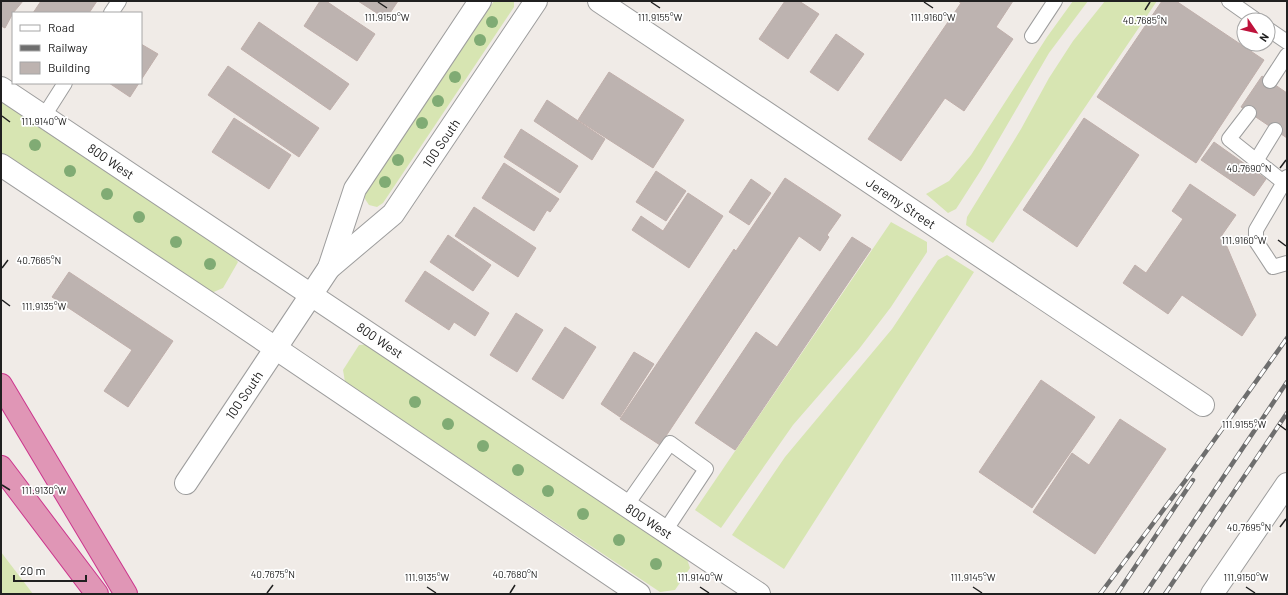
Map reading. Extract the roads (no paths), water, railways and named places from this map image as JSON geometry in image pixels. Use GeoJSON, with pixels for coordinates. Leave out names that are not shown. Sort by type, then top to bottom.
{"type":"FeatureCollection","features":[{"type":"Feature","properties":{"kind":"highway"},"geometry":{"type":"LineString","coordinates":[[1,385],[126,594]]}},
{"type":"Feature","properties":{"kind":"highway"},"geometry":{"type":"LineString","coordinates":[[1,467],[97,594]]}},
{"type":"Feature","properties":{"kind":"street","name":"100 South"},"geometry":{"type":"LineString","coordinates":[[329,268],[355,188],[480,1]]}},
{"type":"Feature","properties":{"kind":"street","name":"100 South"},"geometry":{"type":"LineString","coordinates":[[186,483],[329,268],[393,214],[536,1]]}},
{"type":"Feature","properties":{"kind":"street","name":"Jeremy Street"},"geometry":{"type":"LineString","coordinates":[[599,1],[1203,405]]}},
{"type":"Feature","properties":{"kind":"street","name":"800 West"},"geometry":{"type":"LineString","coordinates":[[1,88],[665,531],[745,590]]}},
{"type":"Feature","properties":{"kind":"street"},"geometry":{"type":"LineString","coordinates":[[1,165],[639,594]]}},
{"type":"Feature","properties":{"kind":"street"},"geometry":{"type":"LineString","coordinates":[[1212,594],[1287,484]]}},
{"type":"Feature","properties":{"kind":"lane"},"geometry":{"type":"LineString","coordinates":[[112,12],[119,1]]}},
{"type":"Feature","properties":{"kind":"lane"},"geometry":{"type":"LineString","coordinates":[[1032,36],[1055,1]]}},
{"type":"Feature","properties":{"kind":"lane"},"geometry":{"type":"LineString","coordinates":[[1228,1],[1244,12]]}},
{"type":"Feature","properties":{"kind":"lane"},"geometry":{"type":"LineString","coordinates":[[1276,34],[1287,42]]}},
{"type":"Feature","properties":{"kind":"lane"},"geometry":{"type":"LineString","coordinates":[[1270,81],[1287,55]]}},
{"type":"Feature","properties":{"kind":"lane"},"geometry":{"type":"LineString","coordinates":[[44,116],[64,84]]}},
{"type":"Feature","properties":{"kind":"lane"},"geometry":{"type":"LineString","coordinates":[[1249,113],[1229,139],[1286,181],[1256,230],[1256,241],[1273,267],[1287,263]]}},
{"type":"Feature","properties":{"kind":"lane"},"geometry":{"type":"LineString","coordinates":[[1256,160],[1275,130]]}},
{"type":"Feature","properties":{"kind":"lane"},"geometry":{"type":"LineString","coordinates":[[626,506],[670,443],[706,469],[665,531]]}},
{"type":"Feature","properties":{"kind":"railway"},"geometry":{"type":"LineString","coordinates":[[1100,594],[1185,481],[1287,338]]}},
{"type":"Feature","properties":{"kind":"railway"},"geometry":{"type":"LineString","coordinates":[[1145,594],[1287,382]]}},
{"type":"Feature","properties":{"kind":"railway"},"geometry":{"type":"LineString","coordinates":[[1165,594],[1287,413]]}},
{"type":"Feature","properties":{"kind":"railway"},"geometry":{"type":"LineString","coordinates":[[1117,594],[1193,480]]}}]}
